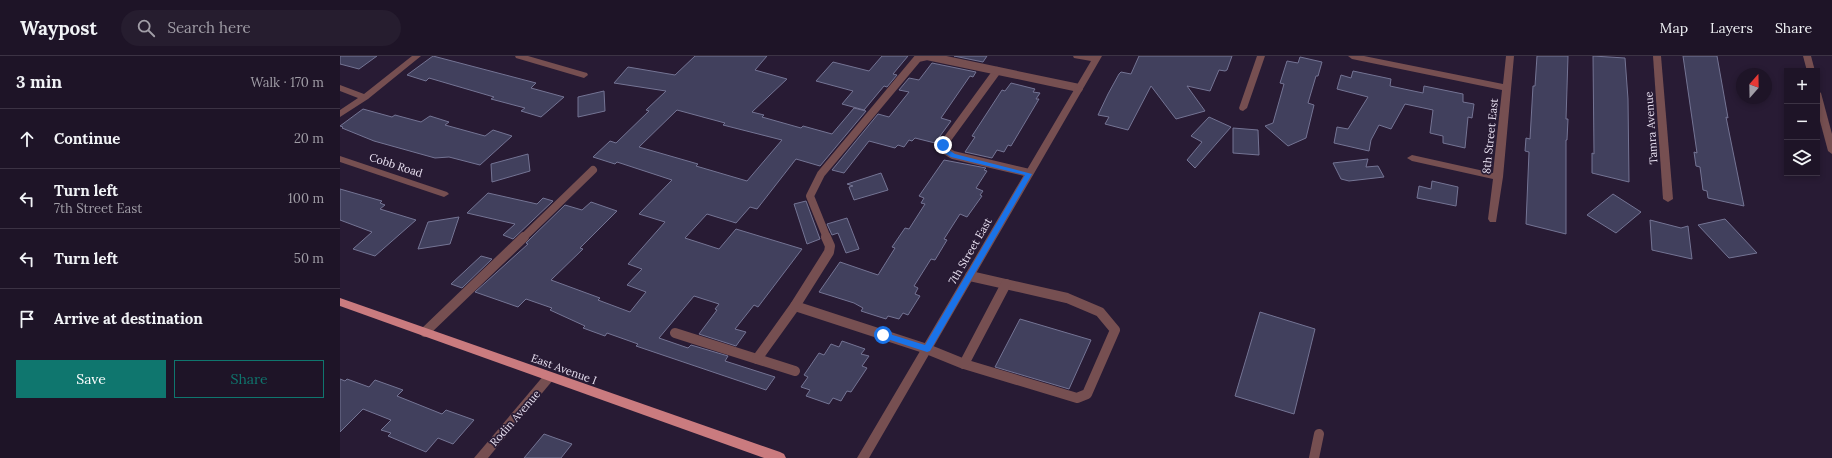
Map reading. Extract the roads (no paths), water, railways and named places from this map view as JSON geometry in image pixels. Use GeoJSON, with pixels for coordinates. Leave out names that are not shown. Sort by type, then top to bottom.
{"type":"FeatureCollection","features":[{"type":"Feature","properties":{"kind":"main road","name":"East Avenue I"},"geometry":{"type":"LineString","coordinates":[[340,302],[780,458]]}},
{"type":"Feature","properties":{"kind":"street"},"geometry":{"type":"LineString","coordinates":[[340,114],[365,97],[417,56]]}},
{"type":"Feature","properties":{"kind":"street"},"geometry":{"type":"LineString","coordinates":[[519,56],[584,75]]}},
{"type":"Feature","properties":{"kind":"street"},"geometry":{"type":"LineString","coordinates":[[1077,56],[1097,58]]}},
{"type":"Feature","properties":{"kind":"street"},"geometry":{"type":"LineString","coordinates":[[1243,108],[1261,56]]}},
{"type":"Feature","properties":{"kind":"street"},"geometry":{"type":"LineString","coordinates":[[1353,56],[1508,88]]}},
{"type":"Feature","properties":{"kind":"street","name":"8th Street East"},"geometry":{"type":"LineString","coordinates":[[1493,219],[1508,88],[1510,56]]}},
{"type":"Feature","properties":{"kind":"street","name":"Tamra Avenue"},"geometry":{"type":"LineString","coordinates":[[1657,56],[1668,199]]}},
{"type":"Feature","properties":{"kind":"street"},"geometry":{"type":"LineString","coordinates":[[1807,56],[1810,68]]}},
{"type":"Feature","properties":{"kind":"street","name":"7th Street East"},"geometry":{"type":"LineString","coordinates":[[863,458],[1097,58]]}},
{"type":"Feature","properties":{"kind":"street"},"geometry":{"type":"LineString","coordinates":[[340,88],[365,97]]}},
{"type":"Feature","properties":{"kind":"street"},"geometry":{"type":"LineString","coordinates":[[1820,104],[1832,151]]}},
{"type":"Feature","properties":{"kind":"street"},"geometry":{"type":"LineString","coordinates":[[1412,158],[1498,177]]}},
{"type":"Feature","properties":{"kind":"street","name":"Cobb Road"},"geometry":{"type":"LineString","coordinates":[[340,159],[444,194]]}},
{"type":"Feature","properties":{"kind":"street","name":"Rodin Avenue"},"geometry":{"type":"LineString","coordinates":[[480,458],[549,377]]}},
{"type":"Feature","properties":{"kind":"lane"},"geometry":{"type":"LineString","coordinates":[[757,359],[795,306],[829,252],[830,246],[810,196],[821,174],[918,58],[926,56],[1079,88]]}},
{"type":"Feature","properties":{"kind":"lane"},"geometry":{"type":"LineString","coordinates":[[996,71],[943,145],[943,149],[953,155],[1029,174]]}},
{"type":"Feature","properties":{"kind":"lane"},"geometry":{"type":"LineString","coordinates":[[425,332],[593,170]]}},
{"type":"Feature","properties":{"kind":"lane"},"geometry":{"type":"LineString","coordinates":[[795,306],[927,349],[964,364],[1077,398],[1087,394],[1115,330],[1100,312],[1067,298],[970,276]]}},
{"type":"Feature","properties":{"kind":"lane"},"geometry":{"type":"LineString","coordinates":[[964,364],[1006,284]]}},
{"type":"Feature","properties":{"kind":"lane"},"geometry":{"type":"LineString","coordinates":[[675,333],[795,371]]}},
{"type":"Feature","properties":{"kind":"lane"},"geometry":{"type":"LineString","coordinates":[[1314,458],[1319,434]]}}]}
